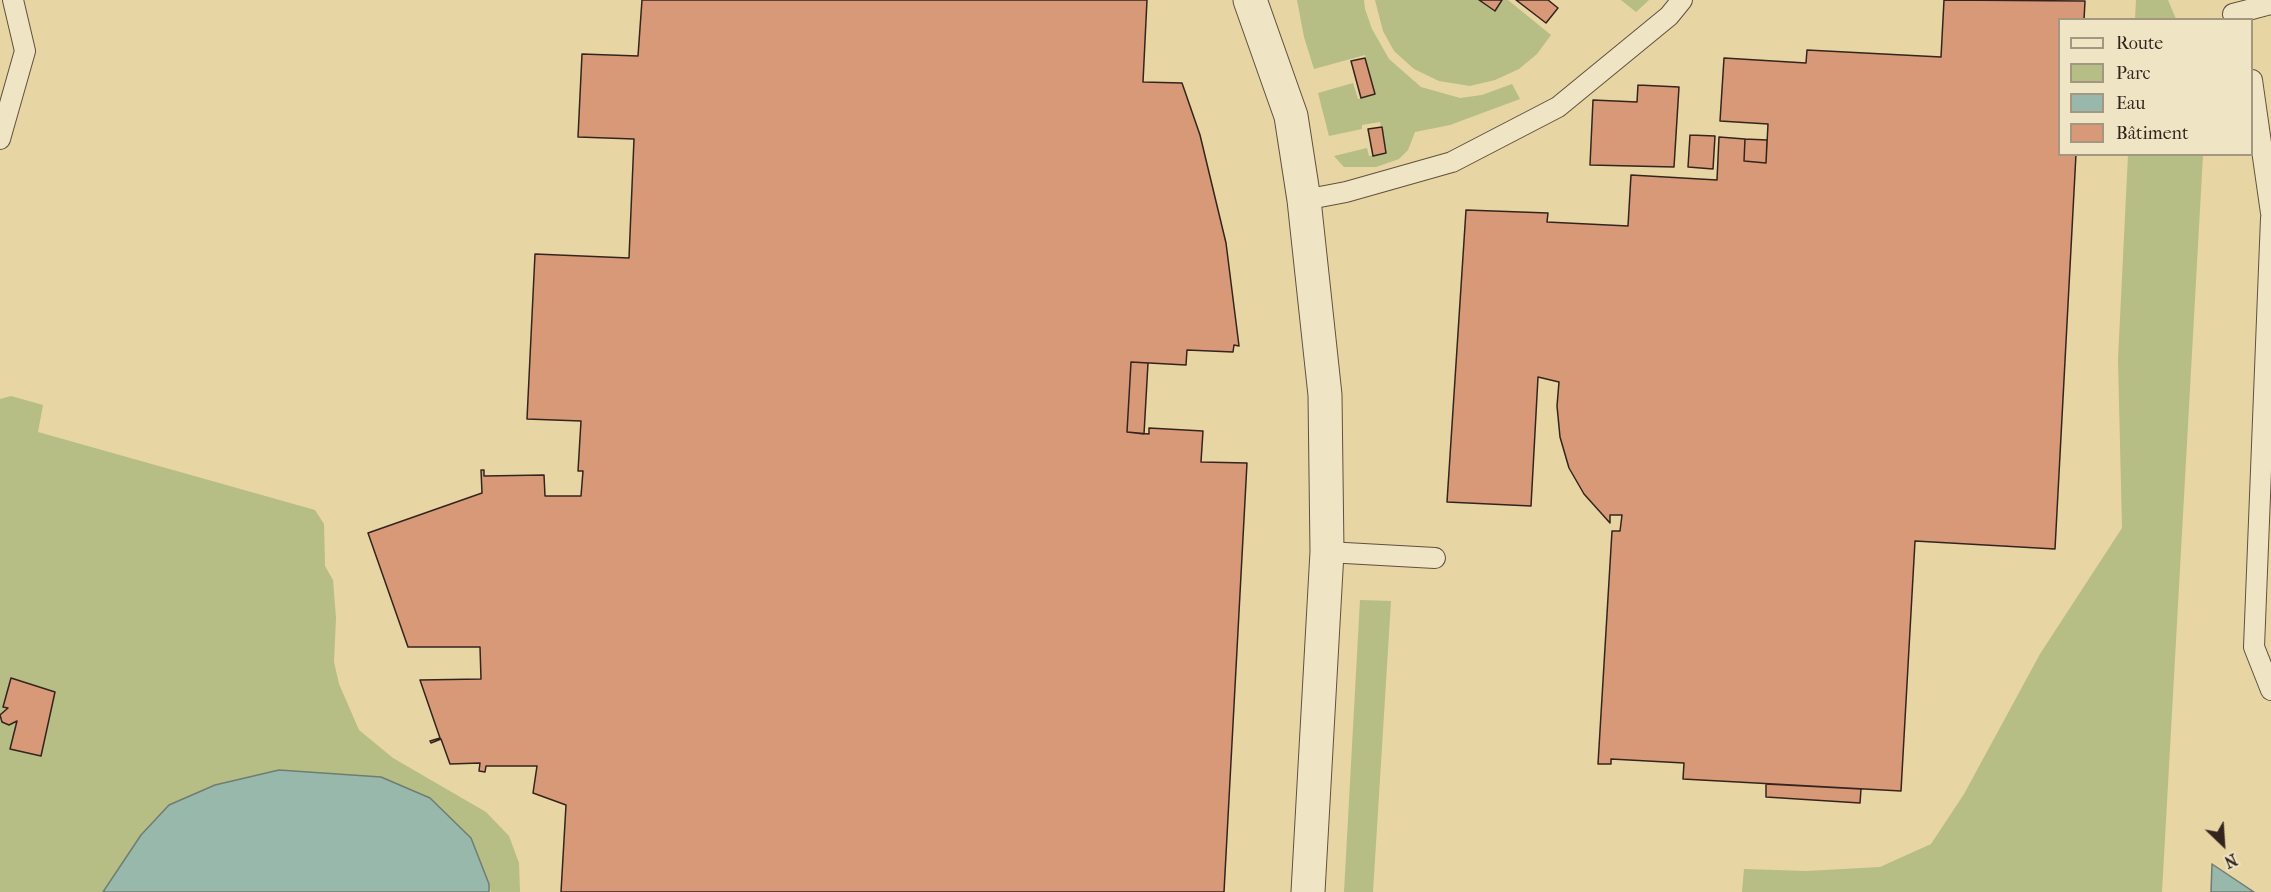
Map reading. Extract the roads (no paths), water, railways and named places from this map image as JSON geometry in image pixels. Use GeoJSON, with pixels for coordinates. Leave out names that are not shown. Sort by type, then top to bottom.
{"type":"FeatureCollection","features":[{"type":"Feature","properties":{"kind":"street"},"geometry":{"type":"LineString","coordinates":[[1250,0],[1291,116],[1304,200],[1325,395],[1327,552],[1308,892]]}},
{"type":"Feature","properties":{"kind":"lane"},"geometry":{"type":"LineString","coordinates":[[0,139],[24,51],[14,0]]}},
{"type":"Feature","properties":{"kind":"lane"},"geometry":{"type":"LineString","coordinates":[[1304,200],[1346,192],[1452,162],[1557,107],[1669,16],[1682,0]]}},
{"type":"Feature","properties":{"kind":"lane"},"geometry":{"type":"LineString","coordinates":[[2232,11],[2271,4]]}},
{"type":"Feature","properties":{"kind":"lane"},"geometry":{"type":"LineString","coordinates":[[2253,87],[2271,216],[2254,647],[2271,690]]}},
{"type":"Feature","properties":{"kind":"lane"},"geometry":{"type":"LineString","coordinates":[[1327,552],[1435,558]]}},
{"type":"Feature","properties":{"kind":"water"},"geometry":{"type":"Polygon","coordinates":[[[279,770],[381,777],[430,798],[471,838],[489,884],[489,892],[103,892],[141,835],[169,805],[215,785],[279,770]]]}},
{"type":"Feature","properties":{"kind":"water"},"geometry":{"type":"Polygon","coordinates":[[[2212,864],[2254,892],[2211,892],[2212,864]]]}}]}
